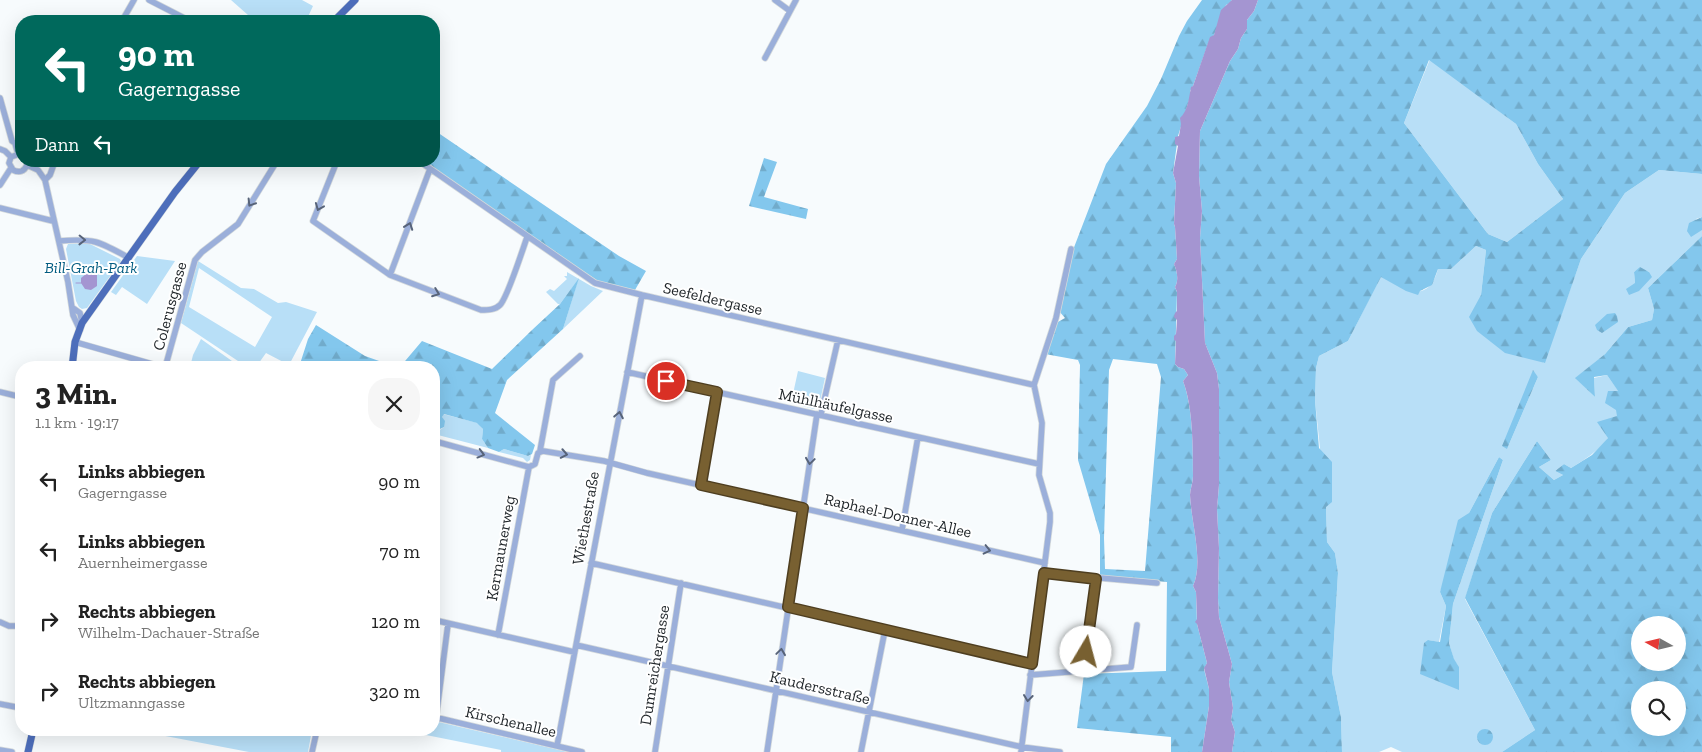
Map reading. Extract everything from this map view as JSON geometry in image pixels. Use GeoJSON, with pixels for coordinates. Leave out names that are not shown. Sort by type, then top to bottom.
{"type":"FeatureCollection","features":[{"type":"Feature","properties":{"kind":"main road"},"geometry":{"type":"LineString","coordinates":[[340,15],[355,0]]}},
{"type":"Feature","properties":{"kind":"main road"},"geometry":{"type":"LineString","coordinates":[[73,361],[81,327],[175,192],[195,167]]}},
{"type":"Feature","properties":{"kind":"main road"},"geometry":{"type":"LineString","coordinates":[[28,752],[32,736]]}},
{"type":"Feature","properties":{"kind":"street"},"geometry":{"type":"LineString","coordinates":[[125,15],[134,0]]}},
{"type":"Feature","properties":{"kind":"street"},"geometry":{"type":"LineString","coordinates":[[149,0],[178,15]]}},
{"type":"Feature","properties":{"kind":"street"},"geometry":{"type":"LineString","coordinates":[[775,0],[790,11]]}},
{"type":"Feature","properties":{"kind":"street"},"geometry":{"type":"LineString","coordinates":[[765,58],[796,0]]}},
{"type":"Feature","properties":{"kind":"street"},"geometry":{"type":"LineString","coordinates":[[0,98],[12,140],[15,143]]}},
{"type":"Feature","properties":{"kind":"street"},"geometry":{"type":"LineString","coordinates":[[0,149],[15,155]]}},
{"type":"Feature","properties":{"kind":"street"},"geometry":{"type":"LineString","coordinates":[[0,185],[10,168],[9,163],[15,156]]}},
{"type":"Feature","properties":{"kind":"street"},"geometry":{"type":"LineString","coordinates":[[10,168],[17,172],[22,171],[24,167]]}},
{"type":"Feature","properties":{"kind":"street"},"geometry":{"type":"LineString","coordinates":[[33,167],[45,180],[74,317],[81,327]]}},
{"type":"Feature","properties":{"kind":"street"},"geometry":{"type":"LineString","coordinates":[[45,180],[50,175],[53,167]]}},
{"type":"Feature","properties":{"kind":"street","name":"Colerusgasse"},"geometry":{"type":"LineString","coordinates":[[168,361],[194,260],[238,224],[273,167]]}},
{"type":"Feature","properties":{"kind":"street"},"geometry":{"type":"LineString","coordinates":[[335,167],[313,222],[390,275],[481,310],[489,310],[501,304],[505,299],[528,237]]}},
{"type":"Feature","properties":{"kind":"street","name":"Seefeldergasse"},"geometry":{"type":"LineString","coordinates":[[427,167],[595,283],[1034,385]]}},
{"type":"Feature","properties":{"kind":"street"},"geometry":{"type":"LineString","coordinates":[[390,275],[430,169]]}},
{"type":"Feature","properties":{"kind":"street"},"geometry":{"type":"LineString","coordinates":[[0,208],[53,221]]}},
{"type":"Feature","properties":{"kind":"street"},"geometry":{"type":"LineString","coordinates":[[58,241],[86,239],[97,241],[129,258]]}},
{"type":"Feature","properties":{"kind":"street"},"geometry":{"type":"LineString","coordinates":[[1021,750],[1050,522],[1050,514],[1039,475],[1042,423],[1034,385],[1056,318],[1071,249]]}},
{"type":"Feature","properties":{"kind":"street","name":"Wiethestraße"},"geometry":{"type":"LineString","coordinates":[[557,746],[642,295]]}},
{"type":"Feature","properties":{"kind":"street"},"geometry":{"type":"LineString","coordinates":[[73,308],[80,313],[92,310]]}},
{"type":"Feature","properties":{"kind":"street"},"geometry":{"type":"LineString","coordinates":[[80,313],[81,327]]}},
{"type":"Feature","properties":{"kind":"street"},"geometry":{"type":"LineString","coordinates":[[767,752],[803,508],[819,414],[838,340]]}},
{"type":"Feature","properties":{"kind":"street"},"geometry":{"type":"LineString","coordinates":[[76,342],[144,361]]}},
{"type":"Feature","properties":{"kind":"street"},"geometry":{"type":"LineString","coordinates":[[440,443],[529,467],[535,464],[540,451],[553,380],[580,356]]}},
{"type":"Feature","properties":{"kind":"street","name":"Mühlhäufelgasse"},"geometry":{"type":"LineString","coordinates":[[628,372],[1039,464]]}},
{"type":"Feature","properties":{"kind":"street"},"geometry":{"type":"LineString","coordinates":[[0,392],[15,396]]}},
{"type":"Feature","properties":{"kind":"street"},"geometry":{"type":"LineString","coordinates":[[701,485],[717,392]]}},
{"type":"Feature","properties":{"kind":"street"},"geometry":{"type":"LineString","coordinates":[[902,530],[918,437]]}},
{"type":"Feature","properties":{"kind":"street","name":"Raphael-Donner-Allee"},"geometry":{"type":"LineString","coordinates":[[540,451],[610,463],[1045,563]]}},
{"type":"Feature","properties":{"kind":"street","name":"Kermaunerweg"},"geometry":{"type":"LineString","coordinates":[[498,635],[529,467]]}},
{"type":"Feature","properties":{"kind":"street"},"geometry":{"type":"LineString","coordinates":[[591,563],[1032,664]]}},
{"type":"Feature","properties":{"kind":"street"},"geometry":{"type":"LineString","coordinates":[[1044,573],[1157,583]]}},
{"type":"Feature","properties":{"kind":"street"},"geometry":{"type":"LineString","coordinates":[[1083,670],[1096,579]]}},
{"type":"Feature","properties":{"kind":"street","name":"Dumreichergasse"},"geometry":{"type":"LineString","coordinates":[[655,752],[682,583]]}},
{"type":"Feature","properties":{"kind":"street"},"geometry":{"type":"LineString","coordinates":[[0,622],[9,626],[15,626]]}},
{"type":"Feature","properties":{"kind":"street","name":"Kaudersstraße"},"geometry":{"type":"LineString","coordinates":[[440,622],[498,635],[668,667],[1021,750],[1060,752]]}},
{"type":"Feature","properties":{"kind":"street"},"geometry":{"type":"LineString","coordinates":[[440,682],[448,624]]}},
{"type":"Feature","properties":{"kind":"street"},"geometry":{"type":"LineString","coordinates":[[1030,675],[1130,667],[1137,625]]}},
{"type":"Feature","properties":{"kind":"street"},"geometry":{"type":"LineString","coordinates":[[862,752],[886,630]]}},
{"type":"Feature","properties":{"kind":"street"},"geometry":{"type":"LineString","coordinates":[[0,704],[15,707]]}},
{"type":"Feature","properties":{"kind":"street","name":"Kirschenallee"},"geometry":{"type":"LineString","coordinates":[[440,719],[582,752]]}},
{"type":"Feature","properties":{"kind":"street"},"geometry":{"type":"LineString","coordinates":[[312,752],[316,736]]}},
{"type":"Feature","properties":{"kind":"street"},"geometry":{"type":"LineString","coordinates":[[0,750],[12,752]]}},
{"type":"Feature","properties":{"kind":"green space"},"geometry":{"type":"Polygon","coordinates":[[[231,0],[302,0],[313,6],[309,15],[248,15],[231,0]]]}},
{"type":"Feature","properties":{"kind":"green space"},"geometry":{"type":"Polygon","coordinates":[[[1202,0],[1232,0],[1226,5],[1214,35],[1208,44],[1190,91],[1191,94],[1178,136],[1173,173],[1176,183],[1174,224],[1177,259],[1174,264],[1177,273],[1175,287],[1177,292],[1175,364],[1184,369],[1188,375],[1183,381],[1191,415],[1193,476],[1190,495],[1197,554],[1196,576],[1193,586],[1196,592],[1197,624],[1207,663],[1204,669],[1209,689],[1209,706],[1202,752],[1171,752],[1171,737],[1077,728],[1084,674],[1166,671],[1167,582],[1100,576],[1100,535],[1078,460],[1080,365],[1078,360],[1045,354],[1056,323],[1065,318],[1059,311],[1073,250],[1106,164],[1147,106],[1187,21],[1202,0]],[[1113,359],[1109,370],[1104,538],[1105,569],[1145,571],[1161,377],[1157,364],[1113,359]]]}},
{"type":"Feature","properties":{"kind":"green space"},"geometry":{"type":"Polygon","coordinates":[[[1258,0],[1702,0],[1702,174],[1659,170],[1625,193],[1581,259],[1545,363],[1505,353],[1477,331],[1469,317],[1481,295],[1486,250],[1476,246],[1451,269],[1438,269],[1432,285],[1420,291],[1418,295],[1406,291],[1381,277],[1348,341],[1319,356],[1316,368],[1315,400],[1319,448],[1332,462],[1332,502],[1326,507],[1327,542],[1335,553],[1338,573],[1332,672],[1341,717],[1342,752],[1232,752],[1235,732],[1231,720],[1233,708],[1229,682],[1232,664],[1219,617],[1218,598],[1219,389],[1217,373],[1205,343],[1200,238],[1202,211],[1199,176],[1200,131],[1230,61],[1247,29],[1247,20],[1254,11],[1258,0]],[[1429,60],[1404,123],[1488,234],[1507,242],[1563,199],[1538,164],[1516,124],[1429,60]]]}},
{"type":"Feature","properties":{"kind":"green space"},"geometry":{"type":"Polygon","coordinates":[[[1430,59],[1516,124],[1538,164],[1563,199],[1507,242],[1488,234],[1404,123],[1430,59]]]}},
{"type":"Feature","properties":{"kind":"green space"},"geometry":{"type":"Polygon","coordinates":[[[440,134],[619,256],[646,271],[635,290],[598,281],[433,167],[440,167],[440,134]]]}},
{"type":"Feature","properties":{"kind":"green space"},"geometry":{"type":"Polygon","coordinates":[[[764,158],[777,162],[764,197],[808,209],[806,219],[749,206],[764,158]]]}},
{"type":"Feature","properties":{"kind":"green space"},"geometry":{"type":"Polygon","coordinates":[[[1659,170],[1702,174],[1702,217],[1696,219],[1702,230],[1702,236],[1648,288],[1654,309],[1652,320],[1628,327],[1605,354],[1576,378],[1595,397],[1594,378],[1607,375],[1619,392],[1617,416],[1611,433],[1600,447],[1586,458],[1571,468],[1564,464],[1555,471],[1563,475],[1554,480],[1539,467],[1551,460],[1537,441],[1492,513],[1465,599],[1535,730],[1502,752],[1402,752],[1391,747],[1379,752],[1342,752],[1341,717],[1332,672],[1338,573],[1335,553],[1327,542],[1326,507],[1315,400],[1316,368],[1319,356],[1348,341],[1381,276],[1406,289],[1421,291],[1428,288],[1434,280],[1438,269],[1451,269],[1476,246],[1486,250],[1481,295],[1544,363],[1581,259],[1625,193],[1659,170]],[[1640,268],[1634,272],[1635,283],[1649,272],[1640,268]],[[1533,371],[1507,449],[1538,377],[1533,371]],[[1499,457],[1469,513],[1440,592],[1446,606],[1439,642],[1428,640],[1459,667],[1454,660],[1449,643],[1453,604],[1503,460],[1499,457]]]}},
{"type":"Feature","properties":{"kind":"green space"},"geometry":{"type":"Polygon","coordinates":[[[1702,217],[1702,230],[1691,237],[1687,231],[1689,223],[1702,217]]]}},
{"type":"Feature","properties":{"kind":"green space"},"geometry":{"type":"Polygon","coordinates":[[[1702,236],[1702,752],[1502,752],[1535,730],[1465,598],[1492,513],[1537,441],[1551,460],[1539,467],[1554,480],[1563,475],[1555,471],[1564,464],[1571,468],[1592,455],[1608,438],[1597,422],[1617,416],[1616,410],[1605,403],[1608,391],[1618,391],[1607,375],[1594,377],[1595,397],[1575,378],[1605,354],[1628,327],[1652,320],[1654,309],[1648,288],[1702,236]]]}},
{"type":"Feature","properties":{"kind":"green space","name":"Bill-Grah-Park"},"geometry":{"type":"Polygon","coordinates":[[[88,243],[121,261],[87,308],[82,309],[76,301],[66,249],[68,244],[88,243]]]}},
{"type":"Feature","properties":{"kind":"green space"},"geometry":{"type":"Polygon","coordinates":[[[137,256],[175,261],[147,304],[122,287],[116,295],[111,292],[137,256]]]}},
{"type":"Feature","properties":{"kind":"green space"},"geometry":{"type":"Polygon","coordinates":[[[198,261],[241,288],[254,289],[278,303],[286,302],[317,312],[291,361],[281,361],[266,353],[260,361],[238,361],[181,323],[198,261]],[[199,268],[189,307],[255,347],[272,317],[199,268]]]}},
{"type":"Feature","properties":{"kind":"green space"},"geometry":{"type":"Polygon","coordinates":[[[1640,267],[1649,272],[1652,277],[1639,291],[1629,295],[1626,289],[1635,283],[1634,272],[1640,267]]]}},
{"type":"Feature","properties":{"kind":"green space"},"geometry":{"type":"Polygon","coordinates":[[[567,272],[603,291],[563,329],[578,280],[560,304],[546,292],[550,289],[554,291],[567,279],[564,276],[567,276],[567,272]]]}},
{"type":"Feature","properties":{"kind":"green space"},"geometry":{"type":"Polygon","coordinates":[[[579,278],[563,329],[507,380],[495,413],[535,445],[532,454],[528,456],[504,449],[499,452],[488,448],[482,439],[483,429],[477,423],[444,414],[442,417],[445,421],[444,427],[440,429],[440,361],[405,361],[422,341],[492,369],[560,304],[579,278]]]}},
{"type":"Feature","properties":{"kind":"green space"},"geometry":{"type":"Polygon","coordinates":[[[1615,313],[1618,322],[1602,333],[1597,330],[1595,325],[1607,314],[1615,313]]]}},
{"type":"Feature","properties":{"kind":"green space"},"geometry":{"type":"Polygon","coordinates":[[[316,325],[365,356],[379,361],[301,361],[308,339],[316,325]]]}},
{"type":"Feature","properties":{"kind":"green space"},"geometry":{"type":"Polygon","coordinates":[[[201,339],[232,361],[192,361],[201,339]]]}},
{"type":"Feature","properties":{"kind":"green space"},"geometry":{"type":"Polygon","coordinates":[[[1533,370],[1538,377],[1507,449],[1502,446],[1533,370]]]}},
{"type":"Feature","properties":{"kind":"green space"},"geometry":{"type":"Polygon","coordinates":[[[798,371],[825,378],[819,406],[814,409],[791,403],[798,371]]]}},
{"type":"Feature","properties":{"kind":"green space"},"geometry":{"type":"Polygon","coordinates":[[[443,414],[478,423],[483,429],[482,439],[488,448],[440,436],[440,430],[444,427],[443,414]]]}},
{"type":"Feature","properties":{"kind":"green space"},"geometry":{"type":"Polygon","coordinates":[[[504,449],[528,456],[531,455],[530,460],[527,462],[523,458],[499,452],[504,449]]]}},
{"type":"Feature","properties":{"kind":"green space"},"geometry":{"type":"Polygon","coordinates":[[[1499,457],[1503,460],[1453,604],[1449,643],[1454,659],[1459,667],[1459,690],[1420,674],[1424,643],[1428,640],[1440,642],[1446,606],[1440,592],[1458,520],[1469,513],[1499,457]]]}},
{"type":"Feature","properties":{"kind":"green space"},"geometry":{"type":"Polygon","coordinates":[[[440,722],[568,752],[501,752],[501,750],[431,736],[440,736],[440,722]]]}},
{"type":"Feature","properties":{"kind":"green space"},"geometry":{"type":"Polygon","coordinates":[[[1482,729],[1488,729],[1493,734],[1491,743],[1482,745],[1477,740],[1477,734],[1482,729]]]}},
{"type":"Feature","properties":{"kind":"green space"},"geometry":{"type":"Polygon","coordinates":[[[165,736],[311,736],[308,752],[249,752],[165,736]]]}},
{"type":"Feature","properties":{"kind":"shaded area"},"geometry":{"type":"Polygon","coordinates":[[[1232,0],[1258,0],[1254,11],[1247,20],[1247,29],[1230,61],[1200,131],[1199,176],[1202,211],[1200,238],[1205,343],[1217,373],[1219,389],[1219,485],[1217,509],[1219,617],[1232,664],[1229,682],[1233,708],[1231,720],[1235,732],[1232,752],[1202,752],[1209,706],[1209,689],[1204,668],[1207,663],[1195,622],[1197,619],[1196,592],[1193,586],[1196,576],[1197,554],[1190,495],[1193,476],[1191,415],[1183,381],[1188,375],[1184,369],[1175,364],[1176,341],[1174,336],[1176,334],[1177,320],[1174,317],[1177,311],[1177,292],[1175,287],[1177,273],[1174,264],[1177,259],[1174,224],[1176,183],[1173,173],[1178,146],[1175,144],[1175,137],[1179,136],[1180,118],[1186,108],[1191,87],[1193,86],[1210,37],[1214,35],[1221,10],[1232,0]]]}},
{"type":"Feature","properties":{"kind":"shaded area"},"geometry":{"type":"Polygon","coordinates":[[[93,273],[97,275],[97,286],[91,290],[85,289],[81,283],[81,278],[86,274],[93,273]]]}},
{"type":"Feature","properties":{"kind":"waterway"},"geometry":{"type":"LineString","coordinates":[[76,283],[81,283]]}},
{"type":"Feature","properties":{"kind":"route"},"geometry":{"type":"LineString","coordinates":[[666,381],[717,392],[701,485],[803,508],[788,607],[1032,664],[1044,573],[1096,579],[1086,652]]}}]}
